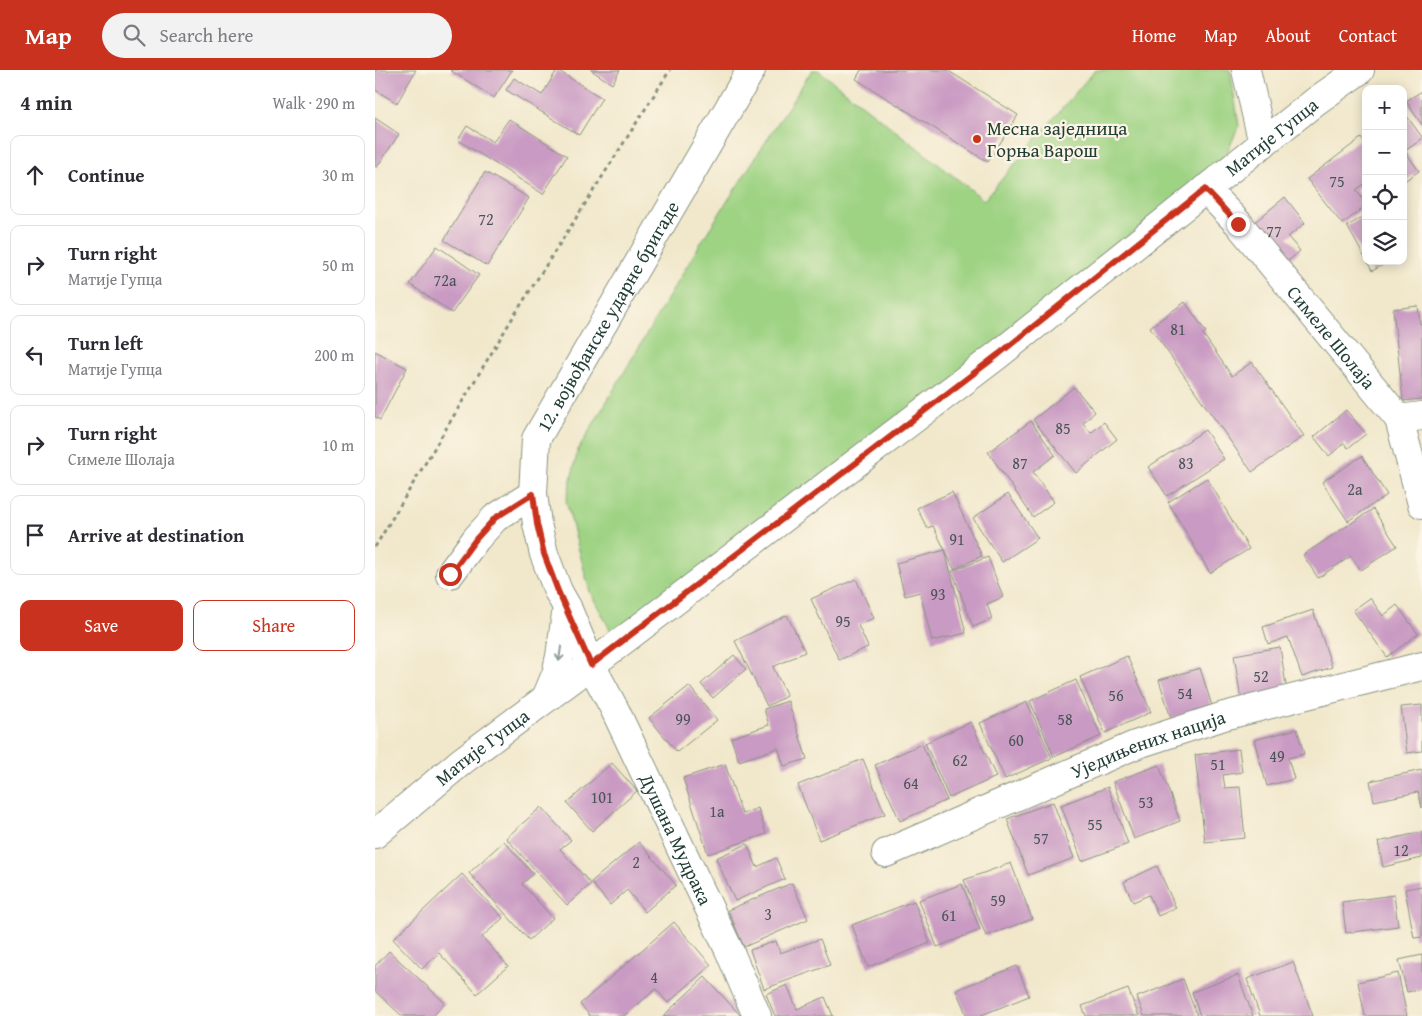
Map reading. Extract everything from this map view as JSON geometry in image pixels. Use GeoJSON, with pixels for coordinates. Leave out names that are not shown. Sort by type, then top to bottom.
{"type":"FeatureCollection","features":[{"type":"Feature","properties":{"kind":"main road","name":"12. војвођанске ударне бригаде"},"geometry":{"type":"LineString","coordinates":[[533,494],[536,439],[751,70]]}},
{"type":"Feature","properties":{"kind":"main road"},"geometry":{"type":"LineString","coordinates":[[1246,70],[1263,144]]}},
{"type":"Feature","properties":{"kind":"main road","name":"Матије Гупца"},"geometry":{"type":"LineString","coordinates":[[375,834],[462,761],[999,354],[1316,101],[1360,70]]}},
{"type":"Feature","properties":{"kind":"main road","name":"Симеле Шолаја"},"geometry":{"type":"LineString","coordinates":[[1205,189],[1411,418],[1422,504]]}},
{"type":"Feature","properties":{"kind":"main road"},"geometry":{"type":"LineString","coordinates":[[450,574],[476,539],[495,518],[533,494],[544,554],[558,591],[567,607],[591,665]]}},
{"type":"Feature","properties":{"kind":"main road"},"geometry":{"type":"LineString","coordinates":[[546,698],[556,674],[567,607]]}},
{"type":"Feature","properties":{"kind":"main road","name":"Душана Мудрака"},"geometry":{"type":"LineString","coordinates":[[591,665],[619,717],[725,941],[757,1016]]}},
{"type":"Feature","properties":{"kind":"main road","name":"Уједињених нација"},"geometry":{"type":"LineString","coordinates":[[885,854],[1135,745],[1224,716],[1422,666]]}},
{"type":"Feature","properties":{"kind":"path"},"geometry":{"type":"LineString","coordinates":[[375,547],[509,322],[669,70]]}},
{"type":"Feature","properties":{"kind":"green space"},"geometry":{"type":"Polygon","coordinates":[[[812,70],[818,70],[984,200],[1095,70],[1230,70],[1239,126],[1224,159],[621,650],[590,592],[566,501],[578,450],[703,239],[812,70]]]}},
{"type":"Feature","properties":{"kind":"building"},"geometry":{"type":"Polygon","coordinates":[[[375,70],[416,70],[397,103],[375,90],[375,70]]]}},
{"type":"Feature","properties":{"kind":"building"},"geometry":{"type":"Polygon","coordinates":[[[450,70],[512,70],[494,98],[450,70]]]}},
{"type":"Feature","properties":{"kind":"building"},"geometry":{"type":"Polygon","coordinates":[[[557,70],[602,98],[579,135],[506,90],[514,78],[542,95],[557,70]]]}},
{"type":"Feature","properties":{"kind":"building"},"geometry":{"type":"Polygon","coordinates":[[[591,70],[620,70],[612,84],[591,70]]]}},
{"type":"Feature","properties":{"kind":"building","name":"Месна заједница Горња Варош"},"geometry":{"type":"Polygon","coordinates":[[[861,70],[947,70],[1018,115],[988,162],[856,79],[861,70]]]}},
{"type":"Feature","properties":{"kind":"building"},"geometry":{"type":"Polygon","coordinates":[[[1422,91],[1422,125],[1407,102],[1407,100],[1422,91]]]}},
{"type":"Feature","properties":{"kind":"building"},"geometry":{"type":"Polygon","coordinates":[[[1407,116],[1422,137],[1422,139],[1407,150],[1407,116]]]}},
{"type":"Feature","properties":{"kind":"building"},"geometry":{"type":"Polygon","coordinates":[[[375,118],[399,134],[377,167],[375,166],[375,118]]]}},
{"type":"Feature","properties":{"kind":"building"},"geometry":{"type":"Polygon","coordinates":[[[509,119],[567,156],[543,194],[458,140],[467,126],[493,142],[509,119]]]}},
{"type":"Feature","properties":{"kind":"building"},"geometry":{"type":"Polygon","coordinates":[[[1361,138],[1362,139],[1362,186],[1356,190],[1362,198],[1362,209],[1342,224],[1307,179],[1361,138]]]}},
{"type":"Feature","properties":{"kind":"building"},"geometry":{"type":"Polygon","coordinates":[[[1407,154],[1419,171],[1407,179],[1407,154]]]}},
{"type":"Feature","properties":{"kind":"building"},"geometry":{"type":"Polygon","coordinates":[[[485,172],[529,198],[487,266],[444,240],[485,172]]]}},
{"type":"Feature","properties":{"kind":"building"},"geometry":{"type":"Polygon","coordinates":[[[1285,197],[1305,223],[1288,237],[1300,251],[1282,266],[1250,226],[1285,197]]]}},
{"type":"Feature","properties":{"kind":"building"},"geometry":{"type":"Polygon","coordinates":[[[1362,217],[1362,253],[1347,226],[1362,217]]]}},
{"type":"Feature","properties":{"kind":"building"},"geometry":{"type":"Polygon","coordinates":[[[437,246],[479,275],[452,313],[410,284],[437,246]]]}},
{"type":"Feature","properties":{"kind":"building"},"geometry":{"type":"Polygon","coordinates":[[[1369,265],[1383,265],[1372,271],[1369,265]]]}},
{"type":"Feature","properties":{"kind":"building"},"geometry":{"type":"Polygon","coordinates":[[[1185,302],[1206,332],[1203,334],[1232,376],[1252,362],[1304,436],[1252,472],[1150,327],[1185,302]]]}},
{"type":"Feature","properties":{"kind":"building"},"geometry":{"type":"Polygon","coordinates":[[[1418,306],[1420,324],[1422,324],[1422,399],[1403,401],[1393,309],[1418,306]]]}},
{"type":"Feature","properties":{"kind":"building"},"geometry":{"type":"Polygon","coordinates":[[[375,351],[407,368],[380,420],[375,417],[375,351]]]}},
{"type":"Feature","properties":{"kind":"building"},"geometry":{"type":"Polygon","coordinates":[[[1074,387],[1095,412],[1083,423],[1091,433],[1104,422],[1117,439],[1076,473],[1033,420],[1074,387]]]}},
{"type":"Feature","properties":{"kind":"building"},"geometry":{"type":"Polygon","coordinates":[[[1346,410],[1366,434],[1348,448],[1344,443],[1329,456],[1314,437],[1346,410]]]}},
{"type":"Feature","properties":{"kind":"building"},"geometry":{"type":"Polygon","coordinates":[[[1031,421],[1055,455],[1033,472],[1054,502],[1033,517],[988,452],[1031,421]]]}},
{"type":"Feature","properties":{"kind":"building"},"geometry":{"type":"Polygon","coordinates":[[[1205,430],[1224,459],[1167,496],[1148,467],[1205,430]]]}},
{"type":"Feature","properties":{"kind":"building"},"geometry":{"type":"Polygon","coordinates":[[[1362,456],[1387,495],[1348,521],[1322,482],[1362,456]]]}},
{"type":"Feature","properties":{"kind":"building"},"geometry":{"type":"Polygon","coordinates":[[[1207,478],[1249,549],[1210,573],[1168,502],[1207,478]]]}},
{"type":"Feature","properties":{"kind":"building"},"geometry":{"type":"Polygon","coordinates":[[[952,492],[982,556],[954,569],[933,526],[927,528],[917,508],[952,492]]]}},
{"type":"Feature","properties":{"kind":"building"},"geometry":{"type":"Polygon","coordinates":[[[1008,494],[1038,538],[1002,562],[973,518],[1008,494]]]}},
{"type":"Feature","properties":{"kind":"building"},"geometry":{"type":"Polygon","coordinates":[[[1373,509],[1397,546],[1361,570],[1351,556],[1318,578],[1303,555],[1373,509]]]}},
{"type":"Feature","properties":{"kind":"building"},"geometry":{"type":"Polygon","coordinates":[[[945,550],[966,633],[932,641],[920,592],[905,596],[896,563],[945,550]]]}},
{"type":"Feature","properties":{"kind":"building"},"geometry":{"type":"Polygon","coordinates":[[[988,557],[1003,597],[987,604],[992,619],[973,627],[952,571],[988,557]]]}},
{"type":"Feature","properties":{"kind":"building"},"geometry":{"type":"Polygon","coordinates":[[[856,579],[874,618],[858,625],[868,647],[839,660],[811,599],[856,579]]]}},
{"type":"Feature","properties":{"kind":"building"},"geometry":{"type":"Polygon","coordinates":[[[1370,598],[1383,616],[1397,605],[1418,634],[1387,657],[1353,610],[1370,598]]]}},
{"type":"Feature","properties":{"kind":"building"},"geometry":{"type":"Polygon","coordinates":[[[1313,610],[1332,667],[1302,677],[1288,637],[1268,644],[1263,627],[1313,610]]]}},
{"type":"Feature","properties":{"kind":"building"},"geometry":{"type":"Polygon","coordinates":[[[787,615],[805,652],[773,667],[787,696],[767,706],[735,641],[787,615]]]}},
{"type":"Feature","properties":{"kind":"building"},"geometry":{"type":"Polygon","coordinates":[[[1280,647],[1288,698],[1242,706],[1234,655],[1280,647]]]}},
{"type":"Feature","properties":{"kind":"building"},"geometry":{"type":"Polygon","coordinates":[[[734,655],[746,669],[713,698],[701,684],[734,655]]]}},
{"type":"Feature","properties":{"kind":"building"},"geometry":{"type":"Polygon","coordinates":[[[1127,656],[1151,712],[1105,733],[1080,677],[1127,656]]]}},
{"type":"Feature","properties":{"kind":"building"},"geometry":{"type":"Polygon","coordinates":[[[1200,668],[1212,706],[1171,718],[1159,680],[1200,668]]]}},
{"type":"Feature","properties":{"kind":"building"},"geometry":{"type":"Polygon","coordinates":[[[1076,680],[1101,736],[1054,757],[1030,701],[1076,680]]]}},
{"type":"Feature","properties":{"kind":"building"},"geometry":{"type":"Polygon","coordinates":[[[689,686],[717,720],[677,752],[649,718],[689,686]]]}},
{"type":"Feature","properties":{"kind":"building"},"geometry":{"type":"Polygon","coordinates":[[[788,701],[807,759],[784,766],[778,748],[739,761],[731,738],[769,725],[764,709],[788,701]]]}},
{"type":"Feature","properties":{"kind":"building"},"geometry":{"type":"Polygon","coordinates":[[[1027,702],[1052,758],[1005,779],[980,723],[1027,702]]]}},
{"type":"Feature","properties":{"kind":"building"},"geometry":{"type":"Polygon","coordinates":[[[1422,705],[1422,751],[1407,753],[1401,707],[1422,705]]]}},
{"type":"Feature","properties":{"kind":"building"},"geometry":{"type":"Polygon","coordinates":[[[971,722],[996,777],[949,798],[925,743],[971,722]]]}},
{"type":"Feature","properties":{"kind":"building"},"geometry":{"type":"Polygon","coordinates":[[[1297,729],[1304,754],[1288,758],[1294,779],[1267,786],[1254,740],[1297,729]]]}},
{"type":"Feature","properties":{"kind":"building"},"geometry":{"type":"Polygon","coordinates":[[[922,744],[947,800],[900,821],[875,765],[922,744]]]}},
{"type":"Feature","properties":{"kind":"building"},"geometry":{"type":"Polygon","coordinates":[[[1239,749],[1242,772],[1223,775],[1225,788],[1240,787],[1245,838],[1205,842],[1195,755],[1239,749]]]}},
{"type":"Feature","properties":{"kind":"building"},"geometry":{"type":"Polygon","coordinates":[[[863,759],[885,814],[819,840],[798,785],[863,759]]]}},
{"type":"Feature","properties":{"kind":"building"},"geometry":{"type":"Polygon","coordinates":[[[612,763],[637,791],[592,831],[567,803],[612,763]]]}},
{"type":"Feature","properties":{"kind":"building"},"geometry":{"type":"Polygon","coordinates":[[[725,764],[742,814],[758,808],[766,834],[708,854],[683,778],[725,764]]]}},
{"type":"Feature","properties":{"kind":"building"},"geometry":{"type":"Polygon","coordinates":[[[1159,765],[1180,821],[1134,839],[1113,782],[1159,765]]]}},
{"type":"Feature","properties":{"kind":"building"},"geometry":{"type":"Polygon","coordinates":[[[1422,770],[1422,808],[1418,792],[1374,801],[1370,781],[1422,770]]]}},
{"type":"Feature","properties":{"kind":"building"},"geometry":{"type":"Polygon","coordinates":[[[1108,787],[1128,844],[1082,861],[1061,805],[1108,787]]]}},
{"type":"Feature","properties":{"kind":"building"},"geometry":{"type":"Polygon","coordinates":[[[1053,802],[1074,858],[1028,875],[1007,819],[1053,802]]]}},
{"type":"Feature","properties":{"kind":"building"},"geometry":{"type":"Polygon","coordinates":[[[541,807],[571,840],[560,849],[591,884],[567,905],[506,838],[541,807]]]}},
{"type":"Feature","properties":{"kind":"building"},"geometry":{"type":"Polygon","coordinates":[[[1422,832],[1422,858],[1383,867],[1378,842],[1422,832]]]}},
{"type":"Feature","properties":{"kind":"building"},"geometry":{"type":"Polygon","coordinates":[[[504,841],[533,874],[522,884],[553,918],[529,940],[469,873],[504,841]]]}},
{"type":"Feature","properties":{"kind":"building"},"geometry":{"type":"Polygon","coordinates":[[[639,842],[676,885],[645,912],[627,890],[610,905],[591,882],[639,842]]]}},
{"type":"Feature","properties":{"kind":"building"},"geometry":{"type":"Polygon","coordinates":[[[747,844],[757,867],[776,858],[785,879],[735,901],[716,858],[747,844]]]}},
{"type":"Feature","properties":{"kind":"building"},"geometry":{"type":"Polygon","coordinates":[[[1011,863],[1032,919],[986,936],[964,880],[1011,863]]]}},
{"type":"Feature","properties":{"kind":"building"},"geometry":{"type":"Polygon","coordinates":[[[1157,866],[1176,908],[1158,916],[1149,895],[1133,902],[1124,882],[1157,866]]]}},
{"type":"Feature","properties":{"kind":"building"},"geometry":{"type":"Polygon","coordinates":[[[462,874],[503,918],[482,937],[508,966],[477,994],[439,953],[422,969],[393,939],[462,874]]]}},
{"type":"Feature","properties":{"kind":"building"},"geometry":{"type":"Polygon","coordinates":[[[792,883],[808,919],[744,947],[728,910],[792,883]]]}},
{"type":"Feature","properties":{"kind":"building"},"geometry":{"type":"Polygon","coordinates":[[[962,884],[980,930],[937,947],[919,900],[962,884]]]}},
{"type":"Feature","properties":{"kind":"building"},"geometry":{"type":"Polygon","coordinates":[[[1422,886],[1422,937],[1414,938],[1405,889],[1422,886]]]}},
{"type":"Feature","properties":{"kind":"building"},"geometry":{"type":"Polygon","coordinates":[[[1394,895],[1398,926],[1346,933],[1342,902],[1394,895]]]}},
{"type":"Feature","properties":{"kind":"building"},"geometry":{"type":"Polygon","coordinates":[[[914,901],[930,943],[868,967],[852,925],[914,901]]]}},
{"type":"Feature","properties":{"kind":"building"},"geometry":{"type":"Polygon","coordinates":[[[674,922],[711,965],[668,1003],[656,989],[624,1016],[590,1016],[580,1004],[674,922]]]}},
{"type":"Feature","properties":{"kind":"building"},"geometry":{"type":"Polygon","coordinates":[[[820,939],[830,965],[764,989],[750,950],[776,941],[780,953],[820,939]]]}},
{"type":"Feature","properties":{"kind":"building"},"geometry":{"type":"Polygon","coordinates":[[[389,951],[445,1003],[433,1016],[402,1016],[375,991],[375,966],[389,951]]]}},
{"type":"Feature","properties":{"kind":"building"},"geometry":{"type":"Polygon","coordinates":[[[1422,955],[1422,989],[1407,992],[1399,960],[1422,955]]]}},
{"type":"Feature","properties":{"kind":"building"},"geometry":{"type":"Polygon","coordinates":[[[1293,962],[1313,1016],[1260,1016],[1247,979],[1293,962]]]}},
{"type":"Feature","properties":{"kind":"building"},"geometry":{"type":"Polygon","coordinates":[[[1017,966],[1029,996],[979,1016],[967,1016],[956,990],[1017,966]]]}},
{"type":"Feature","properties":{"kind":"building"},"geometry":{"type":"Polygon","coordinates":[[[1398,973],[1407,1016],[1365,1016],[1358,982],[1398,973]]]}},
{"type":"Feature","properties":{"kind":"building"},"geometry":{"type":"Polygon","coordinates":[[[1238,975],[1253,1016],[1200,1016],[1192,992],[1238,975]]]}},
{"type":"Feature","properties":{"kind":"building"},"geometry":{"type":"Polygon","coordinates":[[[705,977],[741,1016],[663,1016],[705,977]]]}},
{"type":"Feature","properties":{"kind":"building"},"geometry":{"type":"Polygon","coordinates":[[[1183,979],[1197,1016],[1144,1016],[1137,997],[1183,979]]]}},
{"type":"Feature","properties":{"kind":"building"},"geometry":{"type":"Polygon","coordinates":[[[787,985],[797,1009],[825,997],[833,1016],[775,1016],[766,994],[787,985]]]}},
{"type":"Feature","properties":{"kind":"building"},"geometry":{"type":"Polygon","coordinates":[[[1128,989],[1139,1016],[1086,1016],[1082,1006],[1128,989]]]}},
{"type":"Feature","properties":{"kind":"place","name":"Месна заједница Горња Варош"},"geometry":{"type":"Point","coordinates":[977,139]}},
{"type":"Feature","properties":{"kind":"route"},"geometry":{"type":"LineString","coordinates":[[450,574],[476,539],[495,518],[533,494],[544,554],[558,591],[567,607],[591,665],[999,354],[1205,189],[1238,224]]}}]}
